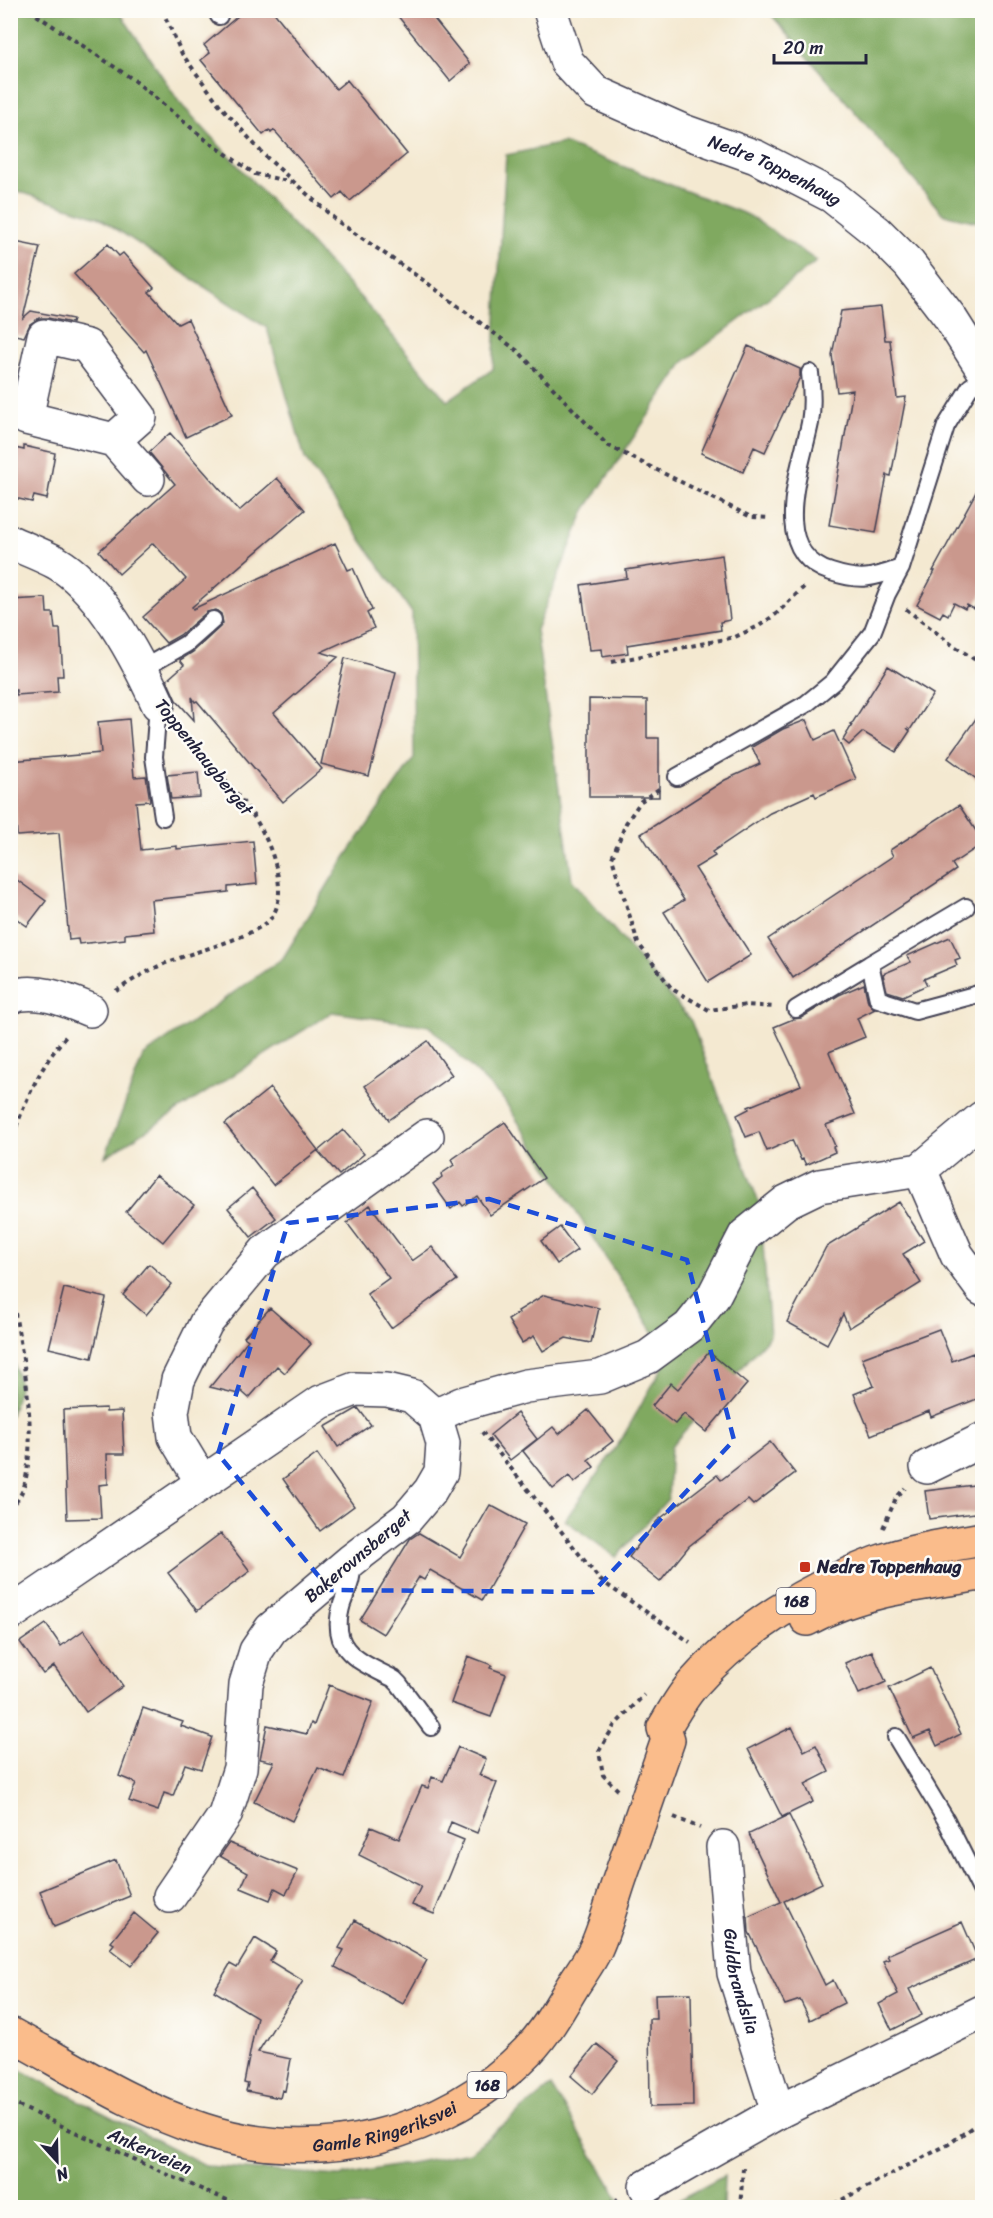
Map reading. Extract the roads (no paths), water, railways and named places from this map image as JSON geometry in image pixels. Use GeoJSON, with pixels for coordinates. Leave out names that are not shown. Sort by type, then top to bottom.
{"type":"FeatureCollection","features":[{"type":"Feature","properties":{"kind":"main road","name":"Gamle Ringeriksvei"},"geometry":{"type":"LineString","coordinates":[[10,2034],[113,2091],[168,2118],[242,2141],[282,2146],[316,2146],[354,2142],[434,2118],[475,2094],[528,2050],[548,2026],[596,1949],[668,1740],[664,1728],[693,1684],[740,1640],[794,1602],[876,1563],[914,1552],[982,1539]]}},
{"type":"Feature","properties":{"kind":"main road","name":"168"},"geometry":{"type":"LineString","coordinates":[[668,1740],[680,1736],[719,1685],[748,1657],[794,1625],[851,1599],[982,1574]]}},
{"type":"Feature","properties":{"kind":"street","name":"Nedre Toppenhaug"},"geometry":{"type":"LineString","coordinates":[[549,10],[567,62],[595,92],[683,131],[756,157],[831,196],[877,232],[916,273],[949,316],[982,368]]}},
{"type":"Feature","properties":{"kind":"street"},"geometry":{"type":"LineString","coordinates":[[114,440],[148,479]]}},
{"type":"Feature","properties":{"kind":"street","name":"Toppenhaugberget"},"geometry":{"type":"LineString","coordinates":[[10,542],[57,563],[82,581],[102,606],[142,669],[158,704]]}},
{"type":"Feature","properties":{"kind":"street"},"geometry":{"type":"LineString","coordinates":[[10,997],[19,994],[58,996],[90,1010]]}},
{"type":"Feature","properties":{"kind":"street"},"geometry":{"type":"LineString","coordinates":[[10,1614],[321,1402],[355,1389],[387,1390],[412,1396],[448,1410],[526,1386],[600,1377],[648,1357],[689,1327],[713,1297],[745,1235],[786,1202],[819,1186],[920,1170],[982,1118]]}},
{"type":"Feature","properties":{"kind":"street"},"geometry":{"type":"LineString","coordinates":[[202,1482],[175,1437],[172,1413],[178,1380],[206,1323],[265,1252],[427,1136]]}},
{"type":"Feature","properties":{"kind":"street"},"geometry":{"type":"LineString","coordinates":[[920,1170],[957,1255],[982,1290]]}},
{"type":"Feature","properties":{"kind":"street","name":"Bakerovnsberget"},"geometry":{"type":"LineString","coordinates":[[170,1896],[225,1815],[240,1768],[246,1684],[256,1651],[271,1629],[352,1560],[407,1518],[430,1491],[441,1472],[442,1443],[448,1410]]}},
{"type":"Feature","properties":{"kind":"street"},"geometry":{"type":"LineString","coordinates":[[927,1467],[982,1440]]}},
{"type":"Feature","properties":{"kind":"street","name":"Guldbrandslia"},"geometry":{"type":"LineString","coordinates":[[723,1847],[734,1972],[777,2112]]}},
{"type":"Feature","properties":{"kind":"street"},"geometry":{"type":"LineString","coordinates":[[646,2187],[777,2112],[982,2012]]}},
{"type":"Feature","properties":{"kind":"lane"},"geometry":{"type":"LineString","coordinates":[[810,373],[812,406],[796,486],[792,519],[800,550],[807,559],[822,570],[846,577],[869,579],[901,568]]}},
{"type":"Feature","properties":{"kind":"lane"},"geometry":{"type":"LineString","coordinates":[[677,777],[806,704],[833,682],[872,633],[887,594],[901,568],[946,426],[970,387],[982,379]]}},
{"type":"Feature","properties":{"kind":"lane"},"geometry":{"type":"LineString","coordinates":[[142,669],[186,644],[213,620]]}},
{"type":"Feature","properties":{"kind":"lane"},"geometry":{"type":"LineString","coordinates":[[158,704],[154,757],[163,817]]}},
{"type":"Feature","properties":{"kind":"lane"},"geometry":{"type":"LineString","coordinates":[[796,1009],[966,907]]}},
{"type":"Feature","properties":{"kind":"lane"},"geometry":{"type":"LineString","coordinates":[[870,964],[878,999],[915,1011],[982,993]]}},
{"type":"Feature","properties":{"kind":"lane"},"geometry":{"type":"LineString","coordinates":[[352,1560],[353,1576],[339,1618],[339,1634],[344,1648],[354,1659],[394,1679],[431,1727]]}},
{"type":"Feature","properties":{"kind":"lane"},"geometry":{"type":"LineString","coordinates":[[896,1737],[923,1778],[982,1892]]}},
{"type":"Feature","properties":{"kind":"place","name":"Nedre Toppenhaug"},"geometry":{"type":"Point","coordinates":[805,1567]}}]}
